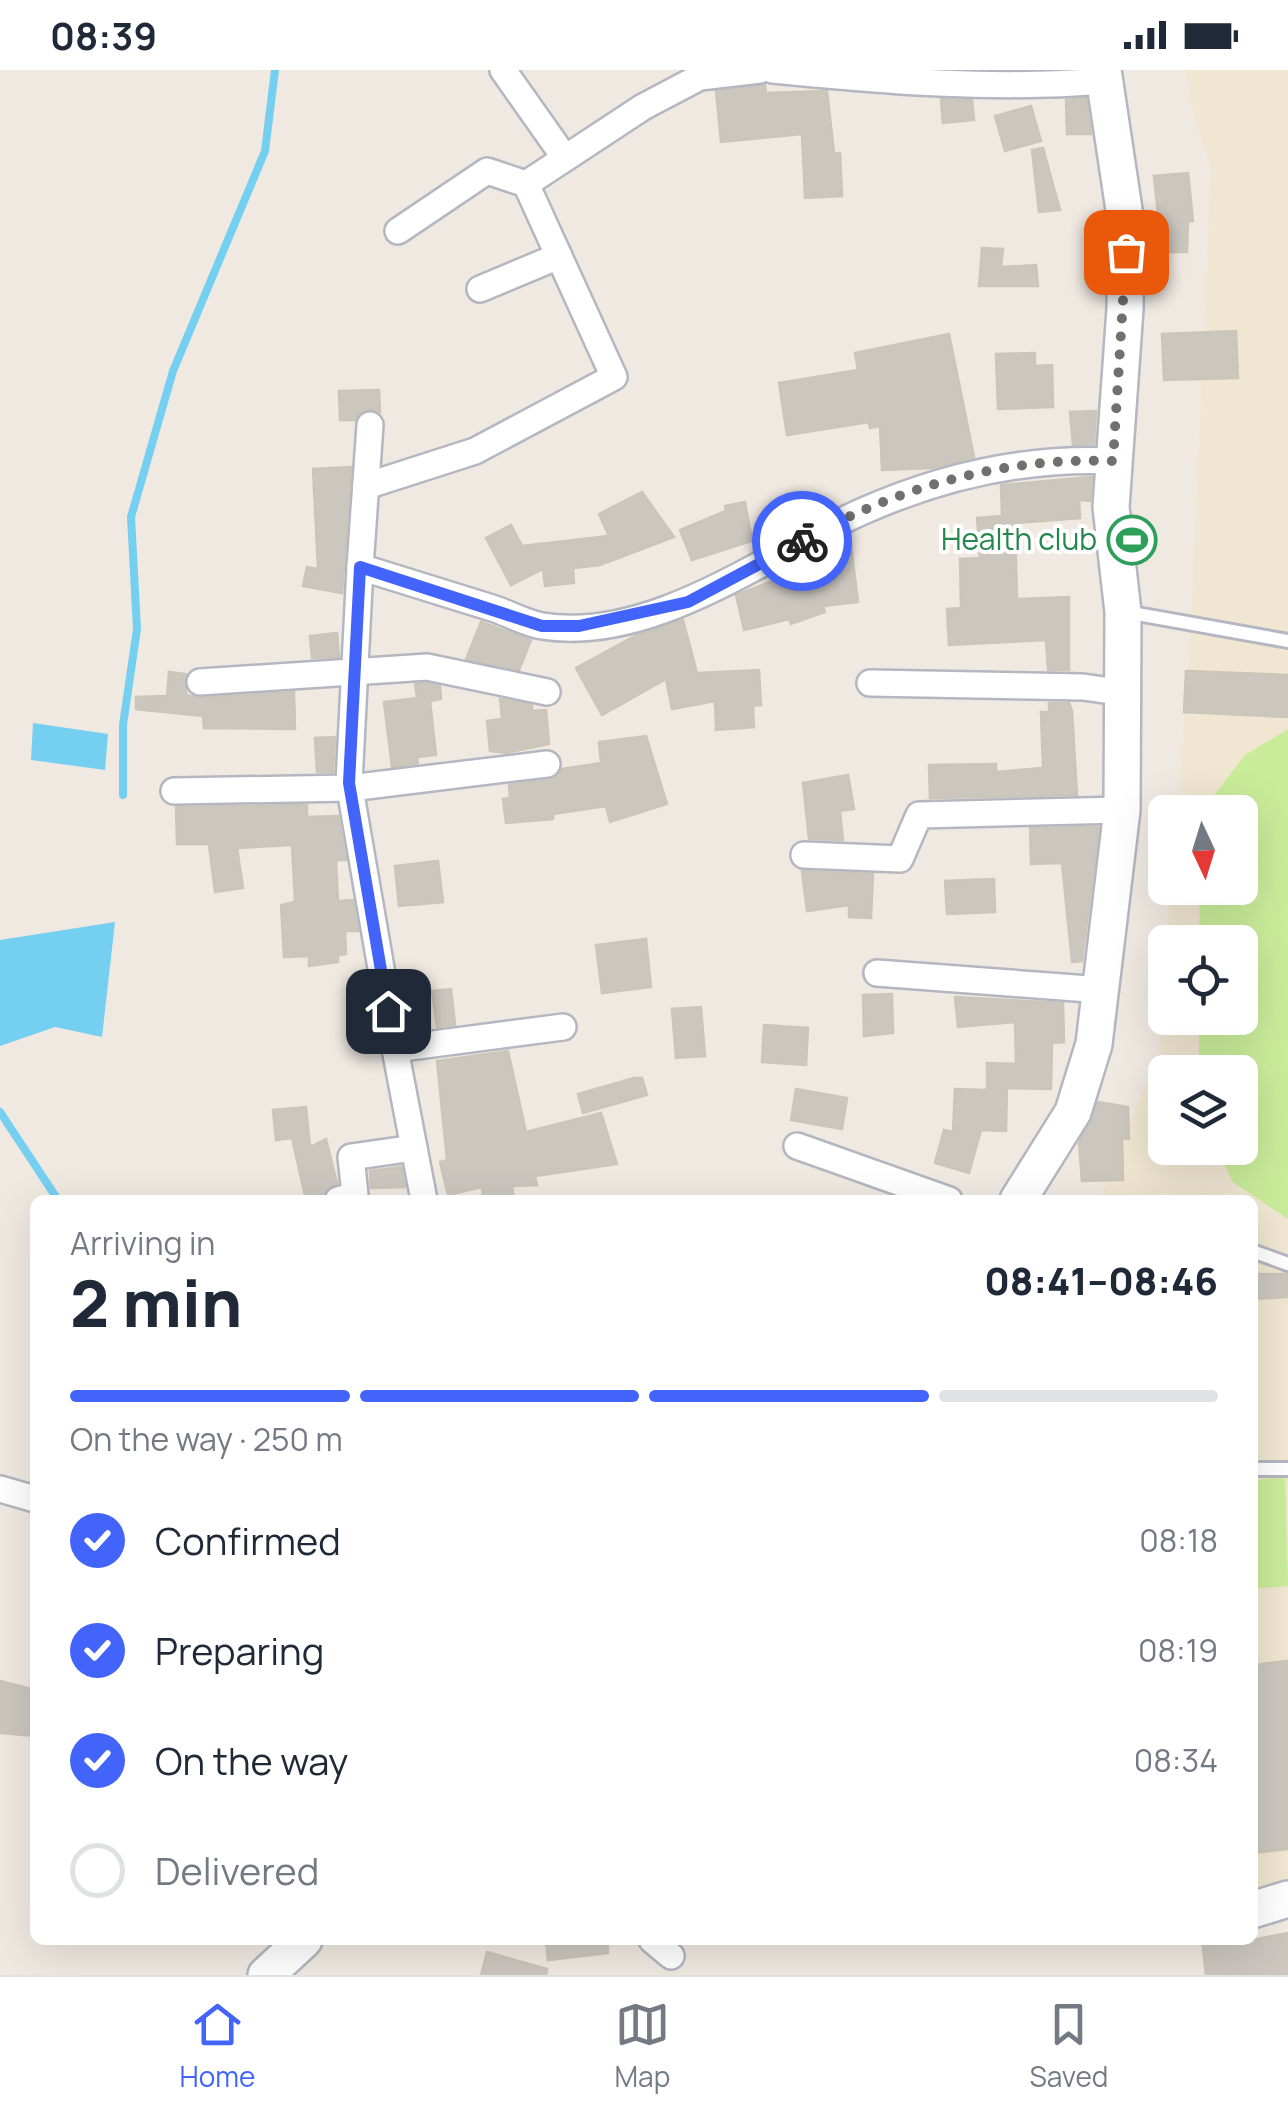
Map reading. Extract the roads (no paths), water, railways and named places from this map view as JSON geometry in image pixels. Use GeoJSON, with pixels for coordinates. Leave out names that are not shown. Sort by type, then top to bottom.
{"type":"FeatureCollection","features":[{"type":"Feature","properties":{"kind":"main road"},"geometry":{"type":"LineString","coordinates":[[1021,1195],[1074,1112],[1094,1044],[1122,810],[1124,612],[1111,506],[1125,309],[1126,223],[1104,75]]}},
{"type":"Feature","properties":{"kind":"main road"},"geometry":{"type":"LineString","coordinates":[[1258,1908],[1288,1900]]}},
{"type":"Feature","properties":{"kind":"main road"},"geometry":{"type":"LineString","coordinates":[[266,1975],[299,1945]]}},
{"type":"Feature","properties":{"kind":"street"},"geometry":{"type":"LineString","coordinates":[[526,184],[700,77],[760,70]]}},
{"type":"Feature","properties":{"kind":"street"},"geometry":{"type":"LineString","coordinates":[[774,70],[902,83],[1038,86],[1104,75]]}},
{"type":"Feature","properties":{"kind":"street"},"geometry":{"type":"LineString","coordinates":[[512,73],[566,158]]}},
{"type":"Feature","properties":{"kind":"street"},"geometry":{"type":"LineString","coordinates":[[366,486],[475,451],[614,377],[526,184],[487,171],[398,231]]}},
{"type":"Feature","properties":{"kind":"street"},"geometry":{"type":"LineString","coordinates":[[480,289],[559,256]]}},
{"type":"Feature","properties":{"kind":"street"},"geometry":{"type":"LineString","coordinates":[[370,425],[356,670],[348,735],[350,788],[423,1195]]}},
{"type":"Feature","properties":{"kind":"street"},"geometry":{"type":"LineString","coordinates":[[360,567],[542,626],[579,626],[688,602],[864,511],[942,481],[1001,466],[1062,459],[1113,461]]}},
{"type":"Feature","properties":{"kind":"street"},"geometry":{"type":"LineString","coordinates":[[200,682],[280,680],[356,670],[427,667],[546,692]]}},
{"type":"Feature","properties":{"kind":"street"},"geometry":{"type":"LineString","coordinates":[[870,683],[1082,687],[1124,693]]}},
{"type":"Feature","properties":{"kind":"street"},"geometry":{"type":"LineString","coordinates":[[174,791],[350,788],[547,764]]}},
{"type":"Feature","properties":{"kind":"street"},"geometry":{"type":"LineString","coordinates":[[804,856],[900,858],[919,815],[1122,810]]}},
{"type":"Feature","properties":{"kind":"street"},"geometry":{"type":"LineString","coordinates":[[876,973],[1102,990]]}},
{"type":"Feature","properties":{"kind":"street"},"geometry":{"type":"LineString","coordinates":[[395,1049],[563,1027]]}},
{"type":"Feature","properties":{"kind":"street"},"geometry":{"type":"LineString","coordinates":[[796,1146],[934,1195]]}},
{"type":"Feature","properties":{"kind":"street"},"geometry":{"type":"LineString","coordinates":[[356,1195],[351,1157],[414,1148]]}},
{"type":"Feature","properties":{"kind":"street"},"geometry":{"type":"LineString","coordinates":[[0,1490],[30,1498]]}},
{"type":"Feature","properties":{"kind":"lane"},"geometry":{"type":"LineString","coordinates":[[1124,612],[1288,641]]}},
{"type":"Feature","properties":{"kind":"lane"},"geometry":{"type":"LineString","coordinates":[[1258,1252],[1288,1264]]}},
{"type":"Feature","properties":{"kind":"lane"},"geometry":{"type":"LineString","coordinates":[[1258,1469],[1288,1469]]}},
{"type":"Feature","properties":{"kind":"water"},"geometry":{"type":"Polygon","coordinates":[[[33,723],[108,734],[105,770],[31,760],[33,723]]]}},
{"type":"Feature","properties":{"kind":"water"},"geometry":{"type":"Polygon","coordinates":[[[115,922],[102,1037],[55,1027],[0,1046],[0,940],[115,922]]]}},
{"type":"Feature","properties":{"kind":"waterway"},"geometry":{"type":"LineString","coordinates":[[123,795],[123,725],[137,629],[131,517],[173,371],[265,151],[275,70]]}},
{"type":"Feature","properties":{"kind":"waterway"},"geometry":{"type":"LineString","coordinates":[[0,1112],[55,1195]]}},
{"type":"Feature","properties":{"kind":"place","name":"Health club"},"geometry":{"type":"Point","coordinates":[1132,540]}}]}
